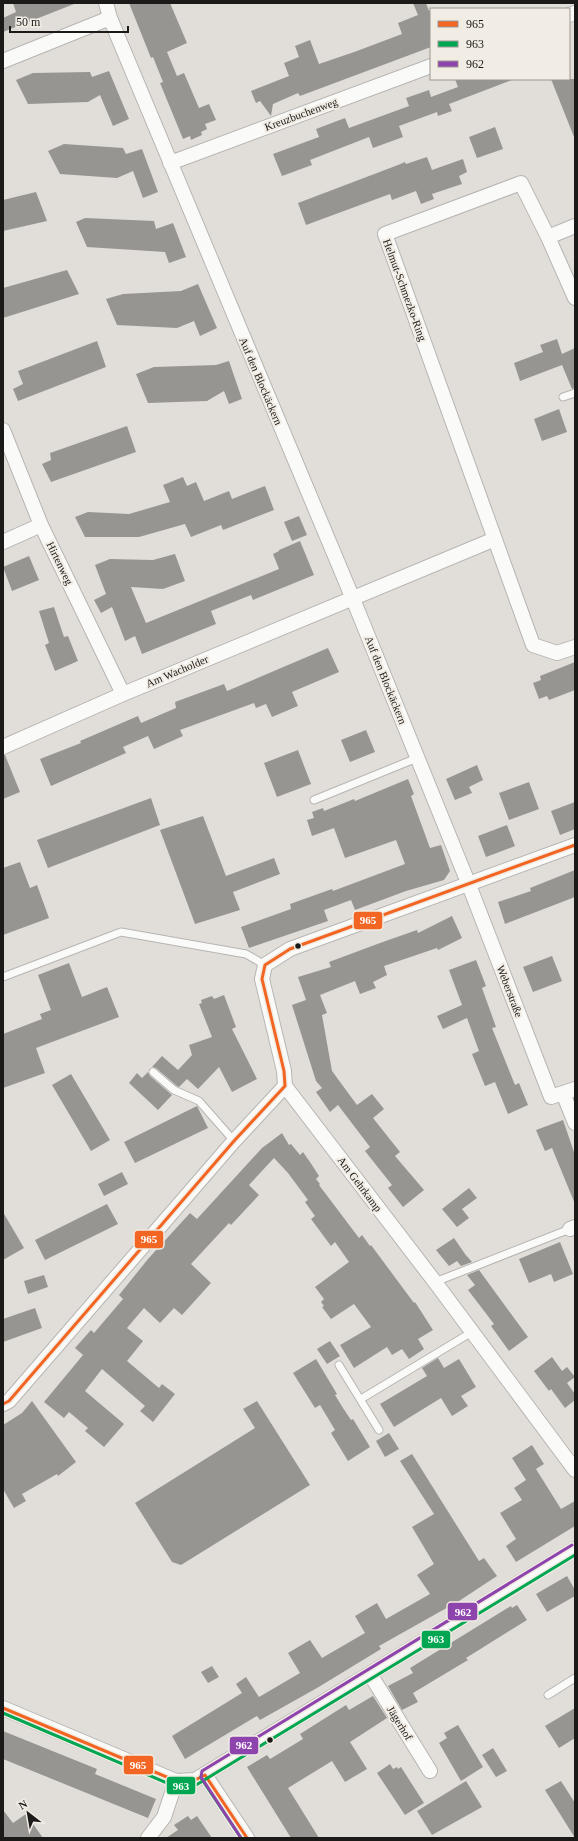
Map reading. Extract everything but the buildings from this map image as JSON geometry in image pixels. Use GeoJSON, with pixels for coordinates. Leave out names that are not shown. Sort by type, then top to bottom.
{"type":"FeatureCollection","features":[{"type":"Feature","properties":{"kind":"street","name":"Auf den Blockäckern"},"geometry":{"type":"LineString","coordinates":[[106,3],[110,18],[353,598],[469,885]]}},
{"type":"Feature","properties":{"kind":"street"},"geometry":{"type":"LineString","coordinates":[[3,61],[110,18]]}},
{"type":"Feature","properties":{"kind":"street","name":"Kreuzbuchenweg"},"geometry":{"type":"LineString","coordinates":[[170,163],[430,66]]}},
{"type":"Feature","properties":{"kind":"street","name":"Helmut-Schmezko-Ring"},"geometry":{"type":"LineString","coordinates":[[575,298],[548,237],[521,184],[385,234],[533,645],[557,653],[575,647]]}},
{"type":"Feature","properties":{"kind":"street"},"geometry":{"type":"LineString","coordinates":[[548,237],[575,226]]}},
{"type":"Feature","properties":{"kind":"street","name":"Hirtenweg"},"geometry":{"type":"LineString","coordinates":[[3,430],[41,525],[123,694]]}},
{"type":"Feature","properties":{"kind":"street"},"geometry":{"type":"LineString","coordinates":[[3,542],[41,525]]}},
{"type":"Feature","properties":{"kind":"street"},"geometry":{"type":"LineString","coordinates":[[353,598],[495,539]]}},
{"type":"Feature","properties":{"kind":"street","name":"Am Wacholder"},"geometry":{"type":"LineString","coordinates":[[3,747],[123,694],[353,598]]}},
{"type":"Feature","properties":{"kind":"street"},"geometry":{"type":"LineString","coordinates":[[3,1404],[9,1401],[234,1140],[285,1086],[284,1071],[262,979],[265,965],[290,949],[469,885],[575,845]]}},
{"type":"Feature","properties":{"kind":"street","name":"Weberstraße"},"geometry":{"type":"LineString","coordinates":[[469,885],[563,1093],[575,1123]]}},
{"type":"Feature","properties":{"kind":"street","name":"Am Gehrkamp"},"geometry":{"type":"LineString","coordinates":[[285,1086],[435,1282],[575,1470]]}},
{"type":"Feature","properties":{"kind":"street"},"geometry":{"type":"LineString","coordinates":[[3,1708],[176,1781],[195,1780],[575,1549]]}},
{"type":"Feature","properties":{"kind":"street","name":"Jägerhof"},"geometry":{"type":"LineString","coordinates":[[370,1674],[430,1771]]}},
{"type":"Feature","properties":{"kind":"street"},"geometry":{"type":"LineString","coordinates":[[204,1775],[248,1838]]}},
{"type":"Feature","properties":{"kind":"street"},"geometry":{"type":"LineString","coordinates":[[148,1838],[164,1817],[176,1781]]}},
{"type":"Feature","properties":{"kind":"lane"},"geometry":{"type":"LineString","coordinates":[[563,398],[575,393]]}},
{"type":"Feature","properties":{"kind":"lane"},"geometry":{"type":"LineString","coordinates":[[314,800],[418,758]]}},
{"type":"Feature","properties":{"kind":"lane"},"geometry":{"type":"LineString","coordinates":[[3,977],[121,932],[246,954],[265,965]]}},
{"type":"Feature","properties":{"kind":"lane"},"geometry":{"type":"LineString","coordinates":[[153,1072],[174,1090],[199,1101],[234,1140]]}},
{"type":"Feature","properties":{"kind":"lane"},"geometry":{"type":"LineString","coordinates":[[435,1282],[572,1228]]}},
{"type":"Feature","properties":{"kind":"lane"},"geometry":{"type":"LineString","coordinates":[[361,1399],[472,1332]]}},
{"type":"Feature","properties":{"kind":"lane"},"geometry":{"type":"LineString","coordinates":[[339,1365],[379,1430]]}},
{"type":"Feature","properties":{"kind":"lane"},"geometry":{"type":"LineString","coordinates":[[548,1695],[575,1678]]}},
{"type":"Feature","properties":{"kind":"transit line","name":"965"},"geometry":{"type":"LineString","coordinates":[[3,1404],[9,1401],[234,1141],[285,1086],[284,1071],[262,979],[265,965],[290,949],[575,845]]}},
{"type":"Feature","properties":{"kind":"transit line","name":"962"},"geometry":{"type":"LineString","coordinates":[[241,1838],[201,1777],[202,1771],[572,1545]]}},
{"type":"Feature","properties":{"kind":"transit line","name":"963"},"geometry":{"type":"LineString","coordinates":[[3,1713],[174,1786],[196,1785],[575,1555]]}},
{"type":"Feature","properties":{"kind":"transit line","name":"965"},"geometry":{"type":"LineString","coordinates":[[3,1708],[176,1781],[195,1780],[205,1775],[247,1838]]}},
{"type":"Feature","properties":{"kind":"transit line","name":"963"},"geometry":{"type":"LineString","coordinates":[[201,1778],[241,1838]]}}]}
